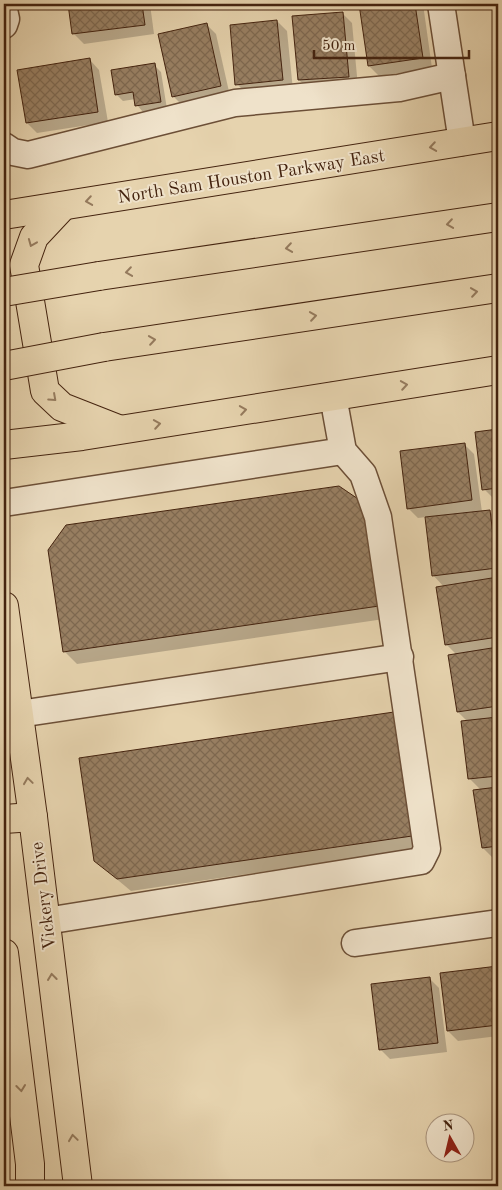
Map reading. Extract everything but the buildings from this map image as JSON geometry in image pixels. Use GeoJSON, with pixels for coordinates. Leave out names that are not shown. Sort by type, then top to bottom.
{"type":"FeatureCollection","features":[{"type":"Feature","properties":{"kind":"main road","name":"North Sam Houston Parkway East"},"geometry":{"type":"LineString","coordinates":[[4,215],[498,136]]}},
{"type":"Feature","properties":{"kind":"main road"},"geometry":{"type":"LineString","coordinates":[[63,206],[34,236],[24,265],[45,391],[62,407],[118,430]]}},
{"type":"Feature","properties":{"kind":"main road"},"geometry":{"type":"LineString","coordinates":[[4,292],[99,276],[498,217]]}},
{"type":"Feature","properties":{"kind":"main road"},"geometry":{"type":"LineString","coordinates":[[4,366],[104,347],[498,288]]}},
{"type":"Feature","properties":{"kind":"main road"},"geometry":{"type":"LineString","coordinates":[[4,445],[118,430],[498,370]]}},
{"type":"Feature","properties":{"kind":"main road","name":"Vickery Drive"},"geometry":{"type":"LineString","coordinates":[[4,606],[33,817],[78,1186]]}},
{"type":"Feature","properties":{"kind":"main road"},"geometry":{"type":"LineString","coordinates":[[4,819],[33,817]]}},
{"type":"Feature","properties":{"kind":"main road"},"geometry":{"type":"LineString","coordinates":[[4,953],[6,992],[30,1164],[30,1186]]}},
{"type":"Feature","properties":{"kind":"lane"},"geometry":{"type":"LineString","coordinates":[[444,4],[462,142]]}},
{"type":"Feature","properties":{"kind":"lane"},"geometry":{"type":"LineString","coordinates":[[4,10],[6,19],[4,25]]}},
{"type":"Feature","properties":{"kind":"lane"},"geometry":{"type":"LineString","coordinates":[[4,146],[13,152],[28,154],[235,103],[399,88],[452,76]]}},
{"type":"Feature","properties":{"kind":"lane"},"geometry":{"type":"LineString","coordinates":[[46,921],[422,861],[427,849],[378,517],[363,474],[344,451],[333,396]]}},
{"type":"Feature","properties":{"kind":"lane"},"geometry":{"type":"LineString","coordinates":[[4,503],[344,451]]}},
{"type":"Feature","properties":{"kind":"lane"},"geometry":{"type":"LineString","coordinates":[[19,714],[400,657]]}},
{"type":"Feature","properties":{"kind":"lane"},"geometry":{"type":"LineString","coordinates":[[355,943],[498,923]]}}]}
